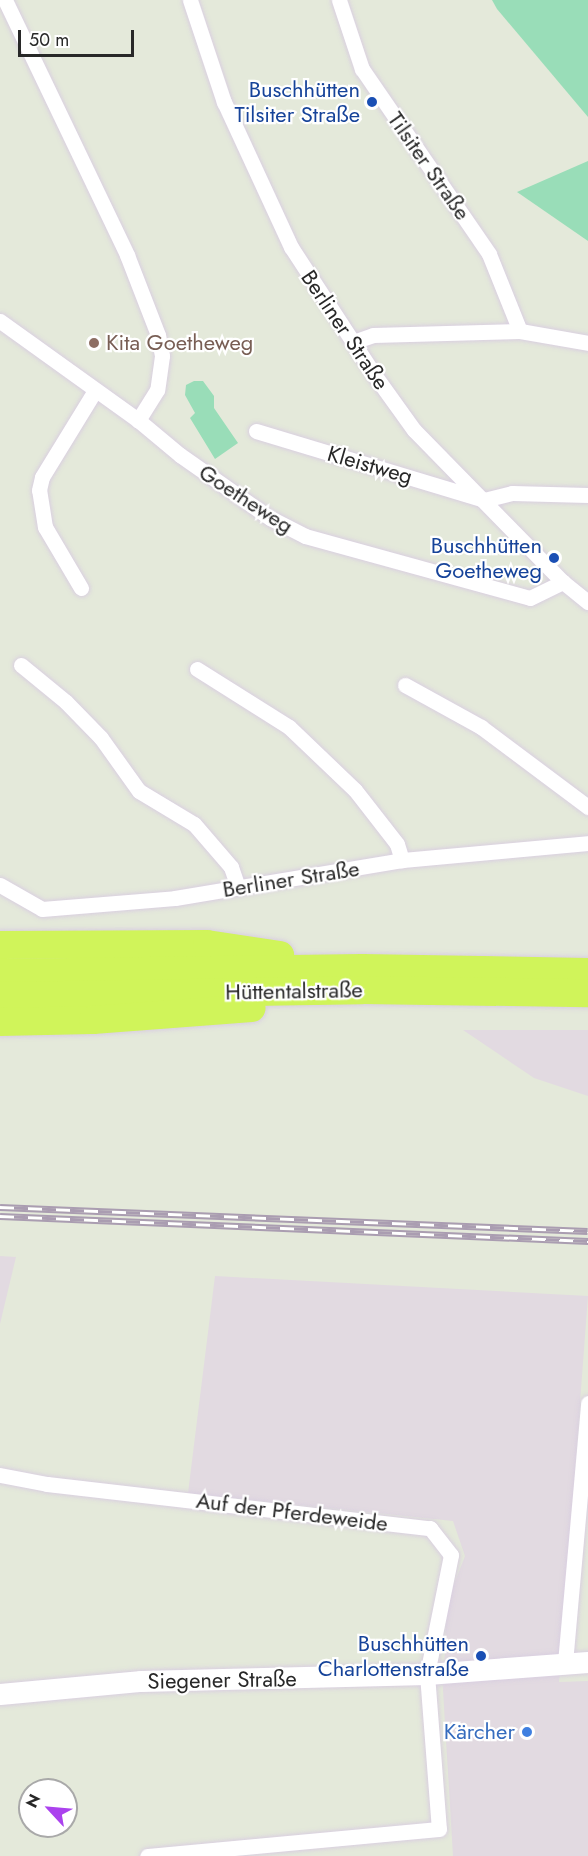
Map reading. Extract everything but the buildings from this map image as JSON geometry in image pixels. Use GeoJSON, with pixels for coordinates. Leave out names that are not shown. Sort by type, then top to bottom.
{"type":"FeatureCollection","features":[{"type":"Feature","properties":{"kind":"highway"},"geometry":{"type":"LineString","coordinates":[[0,945],[207,944],[362,979]]}},
{"type":"Feature","properties":{"kind":"highway","name":"Hüttentalstraße"},"geometry":{"type":"LineString","coordinates":[[0,996],[362,979],[588,972]]}},
{"type":"Feature","properties":{"kind":"highway","name":"Hüttentalstraße"},"geometry":{"type":"LineString","coordinates":[[0,973],[362,979],[588,993]]}},
{"type":"Feature","properties":{"kind":"highway"},"geometry":{"type":"LineString","coordinates":[[0,1022],[189,1015],[285,1005],[362,979]]}},
{"type":"Feature","properties":{"kind":"main road","name":"Siegener Straße"},"geometry":{"type":"LineString","coordinates":[[0,1694],[141,1681],[427,1674],[588,1662]]}},
{"type":"Feature","properties":{"kind":"street"},"geometry":{"type":"LineString","coordinates":[[5,0],[127,255],[159,335],[162,356],[157,390],[138,420]]}},
{"type":"Feature","properties":{"kind":"street","name":"Berliner Straße"},"geometry":{"type":"LineString","coordinates":[[190,0],[224,102],[291,247],[353,342],[414,430],[563,582],[588,602]]}},
{"type":"Feature","properties":{"kind":"street","name":"Tilsiter Straße"},"geometry":{"type":"LineString","coordinates":[[339,0],[362,69],[489,254],[520,331]]}},
{"type":"Feature","properties":{"kind":"street","name":"Goetheweg"},"geometry":{"type":"LineString","coordinates":[[0,321],[94,392],[138,420],[180,455],[270,518],[305,536],[530,598],[563,582]]}},
{"type":"Feature","properties":{"kind":"street"},"geometry":{"type":"LineString","coordinates":[[353,342],[373,335],[520,331],[588,342]]}},
{"type":"Feature","properties":{"kind":"street"},"geometry":{"type":"LineString","coordinates":[[81,588],[45,527],[39,490],[42,477],[94,392]]}},
{"type":"Feature","properties":{"kind":"street","name":"Kleistweg"},"geometry":{"type":"LineString","coordinates":[[256,431],[484,500]]}},
{"type":"Feature","properties":{"kind":"street"},"geometry":{"type":"LineString","coordinates":[[484,500],[512,494],[588,495]]}},
{"type":"Feature","properties":{"kind":"street"},"geometry":{"type":"LineString","coordinates":[[21,665],[66,702],[101,738],[140,791],[194,824],[231,867],[238,887]]}},
{"type":"Feature","properties":{"kind":"street"},"geometry":{"type":"LineString","coordinates":[[197,669],[297,735],[355,790],[397,844],[402,860]]}},
{"type":"Feature","properties":{"kind":"street"},"geometry":{"type":"LineString","coordinates":[[405,685],[481,727],[588,807]]}},
{"type":"Feature","properties":{"kind":"street","name":"Berliner Straße"},"geometry":{"type":"LineString","coordinates":[[0,885],[42,909],[175,898],[402,860],[588,843]]}},
{"type":"Feature","properties":{"kind":"street"},"geometry":{"type":"LineString","coordinates":[[565,1664],[588,1403]]}},
{"type":"Feature","properties":{"kind":"street","name":"Auf der Pferdeweide"},"geometry":{"type":"LineString","coordinates":[[0,1475],[47,1484],[430,1528],[451,1555],[427,1674],[439,1829],[147,1856]]}},
{"type":"Feature","properties":{"kind":"shaded area"},"geometry":{"type":"Polygon","coordinates":[[[463,1030],[588,1030],[588,1096],[534,1078],[463,1030]]]}},
{"type":"Feature","properties":{"kind":"shaded area"},"geometry":{"type":"Polygon","coordinates":[[[0,1256],[16,1257],[0,1324],[0,1256]]]}},
{"type":"Feature","properties":{"kind":"shaded area"},"geometry":{"type":"Polygon","coordinates":[[[215,1276],[588,1296],[559,1682],[588,1681],[588,1856],[453,1856],[443,1690],[447,1603],[465,1556],[453,1521],[188,1493],[215,1276]]]}},
{"type":"Feature","properties":{"kind":"green space"},"geometry":{"type":"Polygon","coordinates":[[[492,0],[588,0],[588,117],[497,9],[492,0]]]}},
{"type":"Feature","properties":{"kind":"green space"},"geometry":{"type":"Polygon","coordinates":[[[588,161],[588,241],[517,192],[588,161]]]}},
{"type":"Feature","properties":{"kind":"green space"},"geometry":{"type":"Polygon","coordinates":[[[194,381],[203,381],[214,396],[214,408],[238,443],[215,459],[190,418],[195,413],[185,395],[186,385],[194,381]]]}},
{"type":"Feature","properties":{"kind":"railway"},"geometry":{"type":"LineString","coordinates":[[0,1207],[588,1231]]}},
{"type":"Feature","properties":{"kind":"railway"},"geometry":{"type":"LineString","coordinates":[[0,1216],[588,1241]]}},
{"type":"Feature","properties":{"kind":"place","name":"Buschhütten Tilsiter Straße"},"geometry":{"type":"Point","coordinates":[372,102]}},
{"type":"Feature","properties":{"kind":"place","name":"Kita Goetheweg"},"geometry":{"type":"Point","coordinates":[94,343]}},
{"type":"Feature","properties":{"kind":"place","name":"Buschhütten Goetheweg"},"geometry":{"type":"Point","coordinates":[554,558]}},
{"type":"Feature","properties":{"kind":"place","name":"Buschhütten Charlottenstraße"},"geometry":{"type":"Point","coordinates":[481,1656]}},
{"type":"Feature","properties":{"kind":"place","name":"Kärcher"},"geometry":{"type":"Point","coordinates":[527,1732]}}]}
